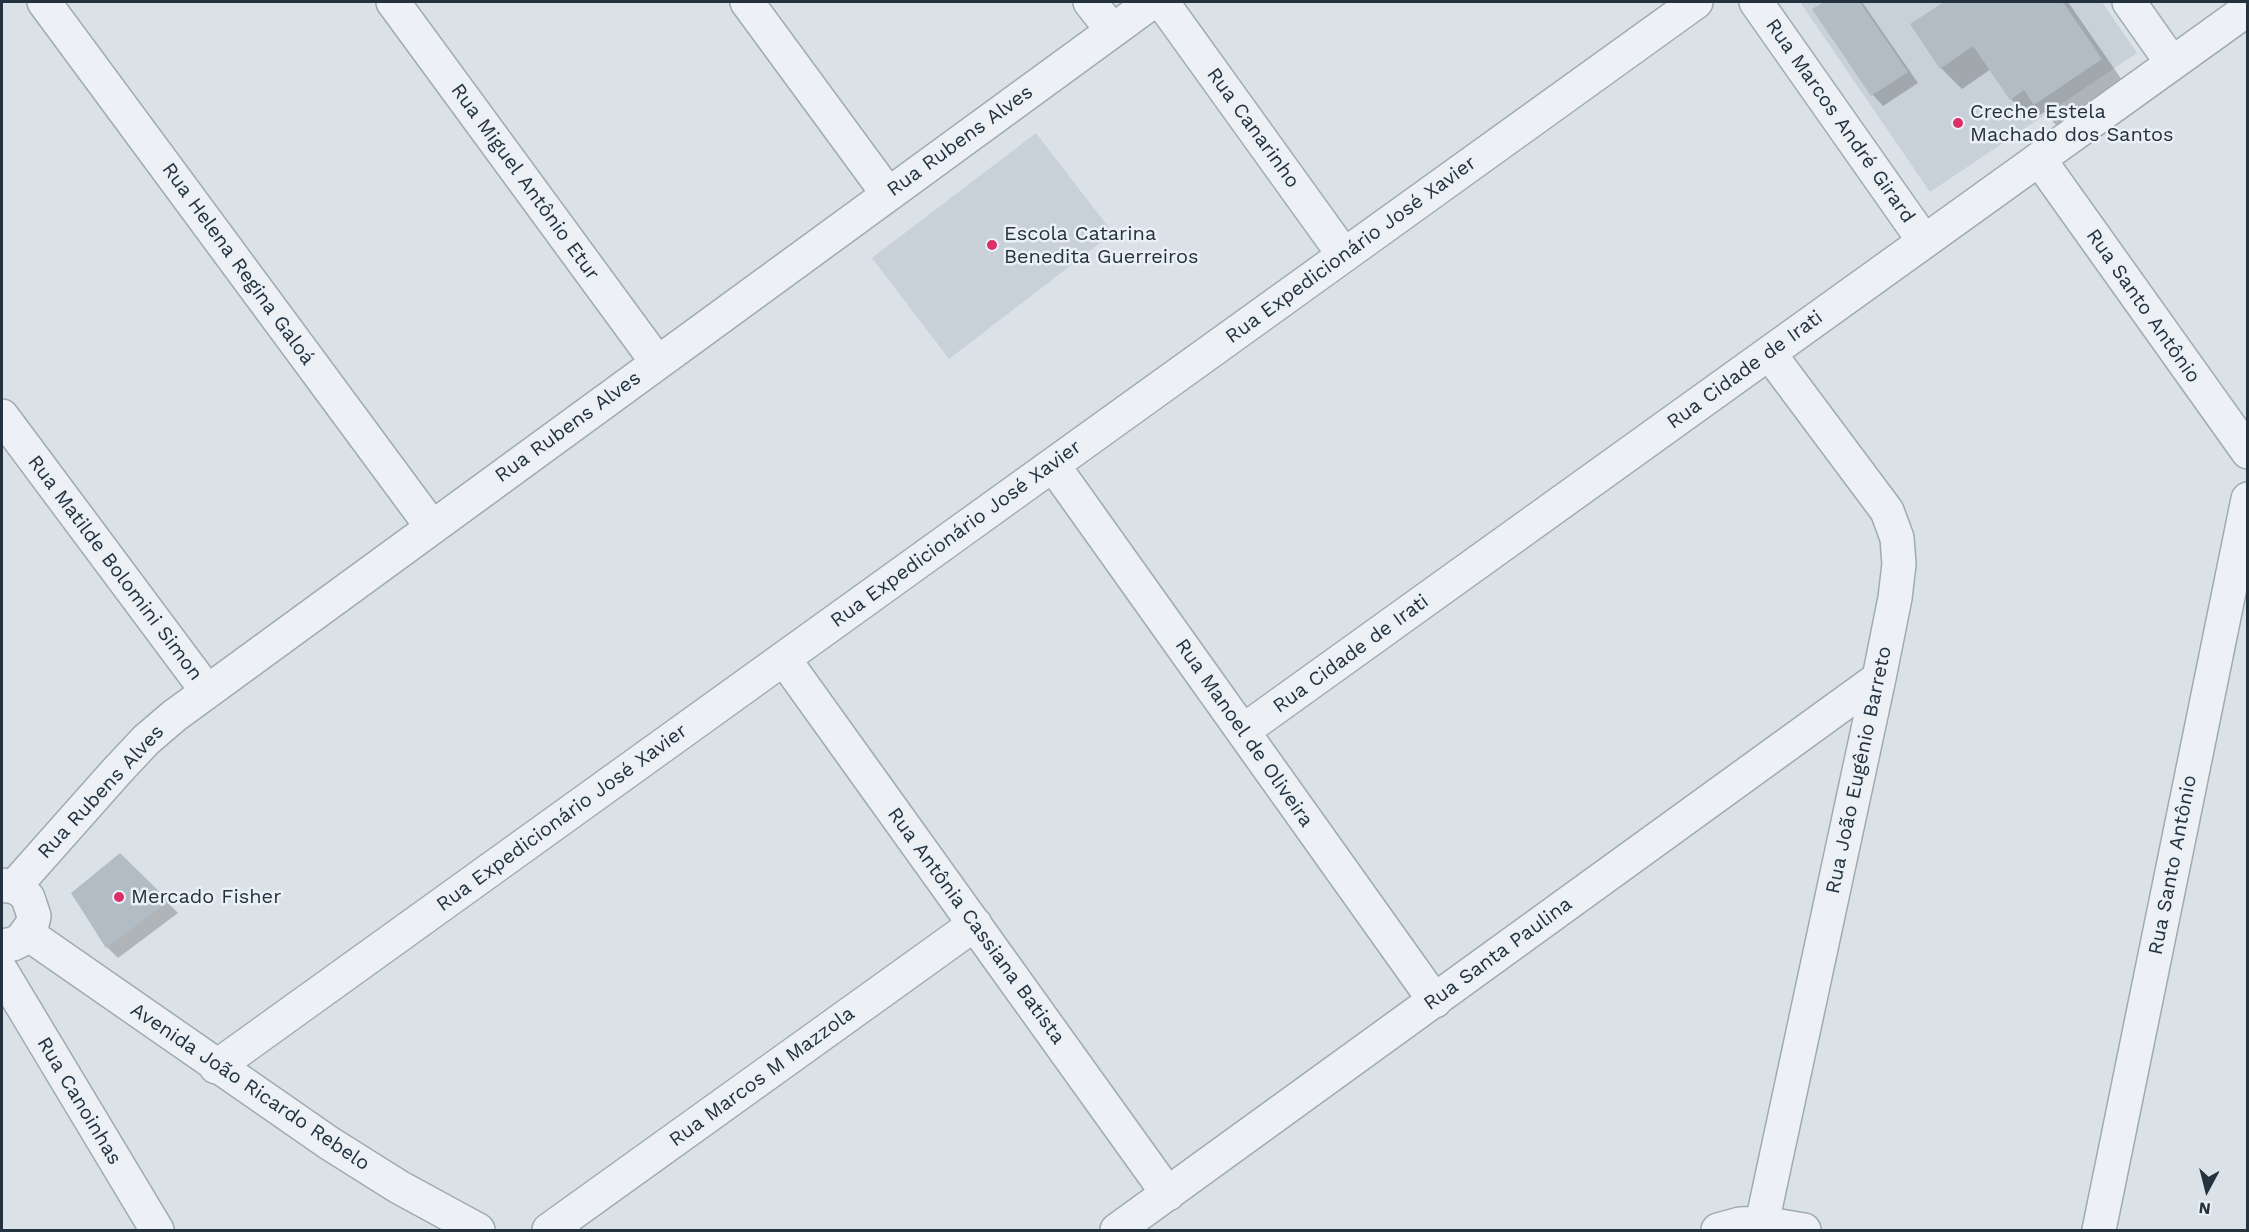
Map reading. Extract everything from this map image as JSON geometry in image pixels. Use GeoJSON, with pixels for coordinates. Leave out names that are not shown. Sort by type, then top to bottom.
{"type":"FeatureCollection","features":[{"type":"Feature","properties":{"kind":"street","name":"Rua Helena Regina Galoá"},"geometry":{"type":"LineString","coordinates":[[44,2],[432,527]]}},
{"type":"Feature","properties":{"kind":"street","name":"Rua Miguel Antônio Etur"},"geometry":{"type":"LineString","coordinates":[[393,2],[657,362]]}},
{"type":"Feature","properties":{"kind":"street"},"geometry":{"type":"LineString","coordinates":[[747,2],[888,194]]}},
{"type":"Feature","properties":{"kind":"street"},"geometry":{"type":"LineString","coordinates":[[1090,2],[1112,30]]}},
{"type":"Feature","properties":{"kind":"street","name":"Rua Rubens Alves"},"geometry":{"type":"LineString","coordinates":[[8,886],[146,740],[207,691],[1152,2]]}},
{"type":"Feature","properties":{"kind":"street","name":"Rua Canarinho"},"geometry":{"type":"LineString","coordinates":[[1162,2],[1344,255]]}},
{"type":"Feature","properties":{"kind":"street","name":"Rua Expedicionário José Xavier"},"geometry":{"type":"LineString","coordinates":[[216,1067],[1696,2]]}},
{"type":"Feature","properties":{"kind":"street","name":"Rua Marcos André Girard"},"geometry":{"type":"LineString","coordinates":[[1756,2],[1924,241]]}},
{"type":"Feature","properties":{"kind":"street"},"geometry":{"type":"LineString","coordinates":[[2129,2],[2172,63]]}},
{"type":"Feature","properties":{"kind":"street","name":"Rua Cidade de Irati"},"geometry":{"type":"LineString","coordinates":[[1243,731],[2247,9]]}},
{"type":"Feature","properties":{"kind":"street","name":"Rua Santo Antônio"},"geometry":{"type":"LineString","coordinates":[[2039,159],[2247,452]]}},
{"type":"Feature","properties":{"kind":"street","name":"Rua João Eugênio Barreto"},"geometry":{"type":"LineString","coordinates":[[1762,1222],[1879,678],[1895,598],[1899,564],[1898,538],[1887,511],[1769,353]]}},
{"type":"Feature","properties":{"kind":"street","name":"Rua Matilde Bolomini Simon"},"geometry":{"type":"LineString","coordinates":[[2,416],[207,691]]}},
{"type":"Feature","properties":{"kind":"street","name":"Rua Manoel de Oliveira"},"geometry":{"type":"LineString","coordinates":[[1053,465],[1435,1000]]}},
{"type":"Feature","properties":{"kind":"street","name":"Rua Santo Antônio"},"geometry":{"type":"LineString","coordinates":[[2099,1230],[2247,499]]}},
{"type":"Feature","properties":{"kind":"street","name":"Rua Antônia Cassiana Batista"},"geometry":{"type":"LineString","coordinates":[[784,659],[1168,1194]]}},
{"type":"Feature","properties":{"kind":"street","name":"Rua Santa Paulina"},"geometry":{"type":"LineString","coordinates":[[1117,1230],[1879,678]]}},
{"type":"Feature","properties":{"kind":"street"},"geometry":{"type":"LineString","coordinates":[[8,886],[28,898],[34,916],[15,940]]}},
{"type":"Feature","properties":{"kind":"street","name":"Rua Marcos M Mazzola"},"geometry":{"type":"LineString","coordinates":[[549,1230],[975,924]]}},
{"type":"Feature","properties":{"kind":"street","name":"Avenida João Ricardo Rebelo"},"geometry":{"type":"LineString","coordinates":[[15,940],[216,1067],[329,1143],[399,1186],[478,1230]]}},
{"type":"Feature","properties":{"kind":"street","name":"Rua Canoinhas"},"geometry":{"type":"LineString","coordinates":[[2,972],[157,1230]]}},
{"type":"Feature","properties":{"kind":"street"},"geometry":{"type":"LineString","coordinates":[[1718,1230],[1740,1224],[1762,1222],[1804,1230]]}},
{"type":"Feature","properties":{"kind":"shaded area","name":"Creche Estela Machado dos Santos"},"geometry":{"type":"Polygon","coordinates":[[[1800,2],[2102,2],[2137,53],[1930,192],[1800,2]]]}},
{"type":"Feature","properties":{"kind":"shaded area","name":"Escola Catarina Benedita Guerreiros"},"geometry":{"type":"Polygon","coordinates":[[[1036,133],[1113,233],[949,359],[872,258],[1036,133]]]}},
{"type":"Feature","properties":{"kind":"building"},"geometry":{"type":"Polygon","coordinates":[[[1824,2],[1860,2],[1908,72],[1871,96],[1812,9],[1824,2]]]}},
{"type":"Feature","properties":{"kind":"building"},"geometry":{"type":"Polygon","coordinates":[[[1944,2],[2063,2],[2102,59],[2034,105],[2024,90],[2010,100],[1973,46],[1940,69],[1910,24],[1944,2]]]}},
{"type":"Feature","properties":{"kind":"building","name":"Mercado Fisher"},"geometry":{"type":"Polygon","coordinates":[[[120,853],[169,901],[106,948],[71,893],[120,853]]]}},
{"type":"Feature","properties":{"kind":"place","name":"Creche Estela Machado dos Santos"},"geometry":{"type":"Point","coordinates":[1958,123]}},
{"type":"Feature","properties":{"kind":"place","name":"Escola Catarina Benedita Guerreiros"},"geometry":{"type":"Point","coordinates":[992,245]}},
{"type":"Feature","properties":{"kind":"place","name":"Mercado Fisher"},"geometry":{"type":"Point","coordinates":[119,897]}}]}
